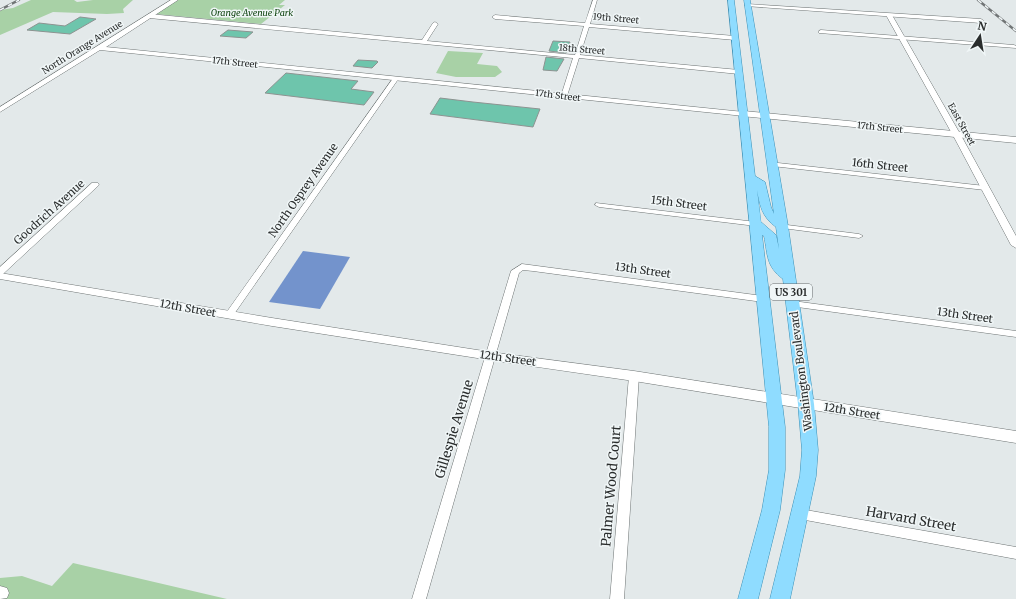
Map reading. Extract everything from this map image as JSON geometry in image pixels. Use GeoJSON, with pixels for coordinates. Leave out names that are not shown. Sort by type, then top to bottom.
{"type":"FeatureCollection","features":[{"type":"Feature","properties":{"kind":"main road","name":"Washington Boulevard"},"geometry":{"type":"LineString","coordinates":[[747,2],[793,304],[806,404],[810,450],[808,476],[780,599]]}},
{"type":"Feature","properties":{"kind":"main road"},"geometry":{"type":"LineString","coordinates":[[732,4],[741,13]]}},
{"type":"Feature","properties":{"kind":"main road","name":"US 301"},"geometry":{"type":"LineString","coordinates":[[732,4],[777,427],[777,470],[771,510],[748,599]]}},
{"type":"Feature","properties":{"kind":"main road"},"geometry":{"type":"LineString","coordinates":[[744,31],[752,37]]}},
{"type":"Feature","properties":{"kind":"main road"},"geometry":{"type":"LineString","coordinates":[[735,38],[746,44],[749,64],[752,69],[758,72]]}},
{"type":"Feature","properties":{"kind":"main road","name":"17th Street"},"geometry":{"type":"LineString","coordinates":[[744,114],[1016,140]]}},
{"type":"Feature","properties":{"kind":"main road"},"geometry":{"type":"LineString","coordinates":[[751,178],[760,182],[764,192],[766,213],[772,220],[782,226]]}},
{"type":"Feature","properties":{"kind":"main road"},"geometry":{"type":"LineString","coordinates":[[756,224],[770,235],[776,266],[789,278]]}},
{"type":"Feature","properties":{"kind":"street","name":"North Orange Avenue"},"geometry":{"type":"LineString","coordinates":[[0,110],[175,0]]}},
{"type":"Feature","properties":{"kind":"street"},"geometry":{"type":"LineString","coordinates":[[564,96],[578,57],[595,0]]}},
{"type":"Feature","properties":{"kind":"street"},"geometry":{"type":"LineString","coordinates":[[747,2],[889,15],[982,21]]}},
{"type":"Feature","properties":{"kind":"street","name":"East Street"},"geometry":{"type":"LineString","coordinates":[[889,15],[1016,245]]}},
{"type":"Feature","properties":{"kind":"street","name":"18th Street"},"geometry":{"type":"LineString","coordinates":[[149,16],[739,72]]}},
{"type":"Feature","properties":{"kind":"street","name":"19th Street"},"geometry":{"type":"LineString","coordinates":[[495,17],[735,38]]}},
{"type":"Feature","properties":{"kind":"street"},"geometry":{"type":"LineString","coordinates":[[423,43],[435,24]]}},
{"type":"Feature","properties":{"kind":"street"},"geometry":{"type":"LineString","coordinates":[[821,32],[1014,47]]}},
{"type":"Feature","properties":{"kind":"street","name":"17th Street"},"geometry":{"type":"LineString","coordinates":[[100,48],[744,114]]}},
{"type":"Feature","properties":{"kind":"street","name":"North Osprey Avenue"},"geometry":{"type":"LineString","coordinates":[[229,315],[396,78]]}},
{"type":"Feature","properties":{"kind":"street","name":"16th Street"},"geometry":{"type":"LineString","coordinates":[[772,164],[985,188]]}},
{"type":"Feature","properties":{"kind":"street","name":"Goodrich Avenue"},"geometry":{"type":"LineString","coordinates":[[0,272],[95,185]]}},
{"type":"Feature","properties":{"kind":"street","name":"15th Street"},"geometry":{"type":"LineString","coordinates":[[599,204],[756,224]]}},
{"type":"Feature","properties":{"kind":"street"},"geometry":{"type":"LineString","coordinates":[[782,226],[859,236]]}},
{"type":"Feature","properties":{"kind":"street","name":"13th Street"},"geometry":{"type":"LineString","coordinates":[[519,268],[534,268],[763,299]]}},
{"type":"Feature","properties":{"kind":"street","name":"Gillespie Avenue"},"geometry":{"type":"LineString","coordinates":[[419,599],[515,271],[519,268]]}},
{"type":"Feature","properties":{"kind":"street","name":"12th Street"},"geometry":{"type":"LineString","coordinates":[[0,276],[229,315],[490,356],[634,376],[1016,437]]}},
{"type":"Feature","properties":{"kind":"street","name":"13th Street"},"geometry":{"type":"LineString","coordinates":[[793,304],[1016,334]]}},
{"type":"Feature","properties":{"kind":"street","name":"Palmer Wood Court"},"geometry":{"type":"LineString","coordinates":[[616,599],[634,376]]}},
{"type":"Feature","properties":{"kind":"street","name":"Harvard Street"},"geometry":{"type":"LineString","coordinates":[[800,514],[1016,553]]}},
{"type":"Feature","properties":{"kind":"green space"},"geometry":{"type":"Polygon","coordinates":[[[31,0],[74,0],[77,2],[93,0],[133,0],[123,9],[124,13],[107,14],[53,12],[0,35],[0,10],[13,8],[31,0]]]}},
{"type":"Feature","properties":{"kind":"green space","name":"Orange Avenue Park"},"geometry":{"type":"Polygon","coordinates":[[[178,0],[285,0],[279,5],[285,5],[261,24],[155,14],[178,0]]]}},
{"type":"Feature","properties":{"kind":"green space"},"geometry":{"type":"Polygon","coordinates":[[[448,51],[483,53],[477,64],[497,66],[502,72],[495,77],[456,77],[436,73],[448,51]]]}},
{"type":"Feature","properties":{"kind":"green space"},"geometry":{"type":"Polygon","coordinates":[[[73,563],[227,599],[0,599],[0,578],[22,576],[52,586],[73,563]]]}},
{"type":"Feature","properties":{"kind":"water"},"geometry":{"type":"Polygon","coordinates":[[[303,251],[350,257],[320,309],[269,302],[303,251]]]}},
{"type":"Feature","properties":{"kind":"building"},"geometry":{"type":"Polygon","coordinates":[[[80,17],[96,19],[70,34],[27,30],[39,23],[65,26],[80,17]]]}},
{"type":"Feature","properties":{"kind":"building"},"geometry":{"type":"Polygon","coordinates":[[[228,30],[253,32],[246,38],[220,36],[228,30]]]}},
{"type":"Feature","properties":{"kind":"building"},"geometry":{"type":"Polygon","coordinates":[[[553,41],[570,42],[566,53],[549,51],[553,41]]]}},
{"type":"Feature","properties":{"kind":"building"},"geometry":{"type":"Polygon","coordinates":[[[546,57],[564,59],[557,71],[543,70],[546,57]]]}},
{"type":"Feature","properties":{"kind":"building"},"geometry":{"type":"Polygon","coordinates":[[[358,60],[378,62],[372,68],[353,66],[358,60]]]}},
{"type":"Feature","properties":{"kind":"building"},"geometry":{"type":"Polygon","coordinates":[[[286,73],[358,81],[351,89],[374,92],[364,105],[265,93],[286,73]]]}},
{"type":"Feature","properties":{"kind":"building"},"geometry":{"type":"Polygon","coordinates":[[[440,98],[540,109],[533,127],[430,114],[440,98]]]}},
{"type":"Feature","properties":{"kind":"railway"},"geometry":{"type":"LineString","coordinates":[[0,10],[19,0]]}},
{"type":"Feature","properties":{"kind":"railway"},"geometry":{"type":"LineString","coordinates":[[978,0],[1016,31]]}}]}
